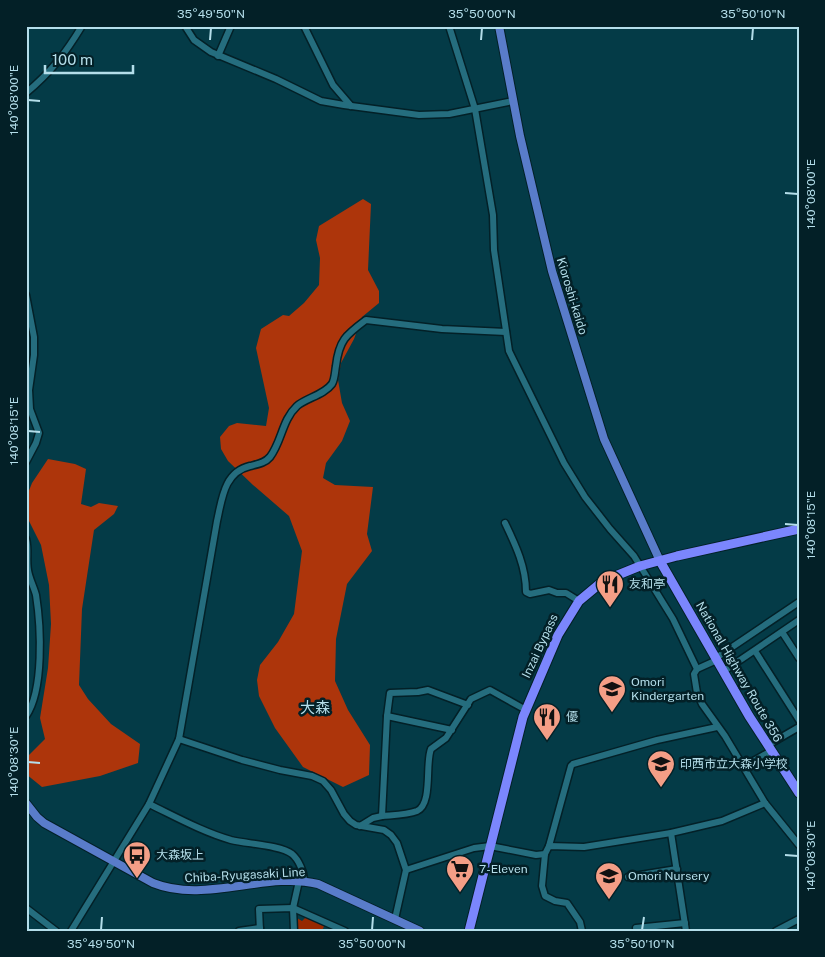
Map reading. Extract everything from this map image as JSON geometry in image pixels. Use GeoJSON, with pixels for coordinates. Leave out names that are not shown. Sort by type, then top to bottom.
{"type":"FeatureCollection","features":[{"type":"Feature","properties":{"kind":"highway","name":"Inzai Bypass"},"geometry":{"type":"LineString","coordinates":[[469,931],[526,710],[558,635],[579,601],[603,581],[640,566],[799,529]]}},
{"type":"Feature","properties":{"kind":"highway","name":"National Highway Route 356"},"geometry":{"type":"LineString","coordinates":[[660,561],[769,748],[795,780],[799,793]]}},
{"type":"Feature","properties":{"kind":"main road","name":"Kioroshi-kaido"},"geometry":{"type":"LineString","coordinates":[[499,26],[513,101],[550,266],[604,440],[660,561]]}},
{"type":"Feature","properties":{"kind":"main road","name":"Chiba-Ryugasaki Line"},"geometry":{"type":"LineString","coordinates":[[26,803],[44,823],[113,862],[153,883],[167,888],[184,891],[301,881],[318,884],[420,931]]}},
{"type":"Feature","properties":{"kind":"street"},"geometry":{"type":"LineString","coordinates":[[26,94],[47,75],[82,26]]}},
{"type":"Feature","properties":{"kind":"street"},"geometry":{"type":"LineString","coordinates":[[185,26],[194,40],[218,56],[276,79],[321,100],[351,106],[419,114],[449,114],[513,101]]}},
{"type":"Feature","properties":{"kind":"street"},"geometry":{"type":"LineString","coordinates":[[218,56],[231,26]]}},
{"type":"Feature","properties":{"kind":"street"},"geometry":{"type":"LineString","coordinates":[[304,26],[333,85],[351,106]]}},
{"type":"Feature","properties":{"kind":"street"},"geometry":{"type":"LineString","coordinates":[[449,26],[475,109],[492,207],[494,250],[509,351],[564,463],[610,529],[634,556],[673,619],[697,669]]}},
{"type":"Feature","properties":{"kind":"street"},"geometry":{"type":"LineString","coordinates":[[26,295],[34,337],[29,390],[30,409],[39,433],[26,462]]}},
{"type":"Feature","properties":{"kind":"street"},"geometry":{"type":"LineString","coordinates":[[71,931],[149,804],[179,739],[216,530],[225,489],[231,477],[241,469],[264,462],[270,457],[292,411],[304,400],[327,389],[332,384],[340,344],[348,334],[366,320],[442,329],[506,332]]}},
{"type":"Feature","properties":{"kind":"street"},"geometry":{"type":"LineString","coordinates":[[26,348],[34,347]]}},
{"type":"Feature","properties":{"kind":"street"},"geometry":{"type":"LineString","coordinates":[[505,523],[523,564],[526,592],[530,594],[549,590],[557,593],[566,593],[579,601]]}},
{"type":"Feature","properties":{"kind":"street"},"geometry":{"type":"LineString","coordinates":[[26,539],[28,570],[36,595],[41,656],[32,707],[26,716]]}},
{"type":"Feature","properties":{"kind":"street"},"geometry":{"type":"LineString","coordinates":[[799,602],[717,659],[697,669],[694,674],[697,693],[702,704],[725,736],[765,803],[799,845]]}},
{"type":"Feature","properties":{"kind":"street"},"geometry":{"type":"LineString","coordinates":[[724,671],[799,620]]}},
{"type":"Feature","properties":{"kind":"street"},"geometry":{"type":"LineString","coordinates":[[782,632],[799,658]]}},
{"type":"Feature","properties":{"kind":"street"},"geometry":{"type":"LineString","coordinates":[[755,651],[799,720]]}},
{"type":"Feature","properties":{"kind":"street"},"geometry":{"type":"LineString","coordinates":[[382,816],[387,716],[390,693],[428,690],[468,706]]}},
{"type":"Feature","properties":{"kind":"street"},"geometry":{"type":"LineString","coordinates":[[360,826],[373,818],[418,810],[424,805],[427,794],[431,749],[446,738],[471,699],[490,690],[526,710]]}},
{"type":"Feature","properties":{"kind":"street"},"geometry":{"type":"LineString","coordinates":[[387,716],[452,730]]}},
{"type":"Feature","properties":{"kind":"street"},"geometry":{"type":"LineString","coordinates":[[582,931],[580,922],[567,903],[555,901],[545,896],[542,886],[545,854],[549,846],[571,766],[656,740],[717,727]]}},
{"type":"Feature","properties":{"kind":"street"},"geometry":{"type":"LineString","coordinates":[[743,765],[748,764],[799,727]]}},
{"type":"Feature","properties":{"kind":"street"},"geometry":{"type":"LineString","coordinates":[[179,739],[242,760],[312,776],[323,781],[331,790],[350,821],[360,826],[384,830],[391,835],[406,870],[395,919]]}},
{"type":"Feature","properties":{"kind":"street"},"geometry":{"type":"LineString","coordinates":[[549,846],[584,847],[671,833],[722,821],[765,803]]}},
{"type":"Feature","properties":{"kind":"street"},"geometry":{"type":"LineString","coordinates":[[149,804],[230,839],[285,850],[293,855],[301,868],[301,881],[293,908],[294,931]]}},
{"type":"Feature","properties":{"kind":"street"},"geometry":{"type":"LineString","coordinates":[[671,833],[686,931]]}},
{"type":"Feature","properties":{"kind":"street"},"geometry":{"type":"LineString","coordinates":[[406,870],[474,848],[490,846],[536,855],[545,854]]}},
{"type":"Feature","properties":{"kind":"street"},"geometry":{"type":"LineString","coordinates":[[628,877],[677,869]]}},
{"type":"Feature","properties":{"kind":"street"},"geometry":{"type":"LineString","coordinates":[[26,908],[56,931]]}},
{"type":"Feature","properties":{"kind":"street"},"geometry":{"type":"LineString","coordinates":[[239,931],[260,929],[259,909],[293,908],[345,931]]}},
{"type":"Feature","properties":{"kind":"street"},"geometry":{"type":"LineString","coordinates":[[776,931],[799,919]]}},
{"type":"Feature","properties":{"kind":"street"},"geometry":{"type":"LineString","coordinates":[[636,928],[685,923]]}},
{"type":"Feature","properties":{"kind":"shaded area"},"geometry":{"type":"Polygon","coordinates":[[[363,199],[371,204],[368,270],[379,291],[379,303],[362,317],[354,339],[341,363],[338,380],[342,403],[350,421],[342,441],[326,463],[323,478],[335,485],[373,487],[367,534],[372,551],[347,584],[336,639],[335,681],[348,710],[370,745],[369,775],[343,787],[303,767],[275,728],[259,696],[257,680],[260,665],[278,642],[294,614],[302,551],[289,516],[228,461],[221,449],[220,437],[229,426],[237,423],[266,426],[269,408],[256,348],[261,329],[283,315],[289,316],[304,303],[319,285],[320,258],[316,240],[319,226],[363,199]]]}},
{"type":"Feature","properties":{"kind":"shaded area"},"geometry":{"type":"Polygon","coordinates":[[[48,459],[75,464],[86,469],[81,504],[91,507],[99,503],[118,506],[114,514],[94,530],[82,609],[79,685],[88,699],[111,724],[140,744],[138,763],[100,776],[42,787],[26,774],[26,758],[45,739],[40,718],[48,668],[51,624],[49,585],[41,545],[26,515],[26,498],[32,483],[48,459]]]}},
{"type":"Feature","properties":{"kind":"shaded area"},"geometry":{"type":"Polygon","coordinates":[[[307,916],[325,924],[322,931],[298,931],[297,918],[302,921],[307,916]]]}},
{"type":"Feature","properties":{"kind":"place","name":"友和亭"},"geometry":{"type":"Point","coordinates":[610,608]}},
{"type":"Feature","properties":{"kind":"place","name":"Omori Kindergarten"},"geometry":{"type":"Point","coordinates":[612,713]}},
{"type":"Feature","properties":{"kind":"place","name":"優"},"geometry":{"type":"Point","coordinates":[547,741]}},
{"type":"Feature","properties":{"kind":"place","name":"印西市立大森小学校"},"geometry":{"type":"Point","coordinates":[661,788]}},
{"type":"Feature","properties":{"kind":"place","name":"大森坂上"},"geometry":{"type":"Point","coordinates":[137,879]}},
{"type":"Feature","properties":{"kind":"place","name":"7-Eleven"},"geometry":{"type":"Point","coordinates":[460,893]}},
{"type":"Feature","properties":{"kind":"place","name":"Omori Nursery"},"geometry":{"type":"Point","coordinates":[609,900]}},
{"type":"Feature","properties":{"kind":"district","name":"大森"},"geometry":{"type":"Point","coordinates":[315,707]}}]}
